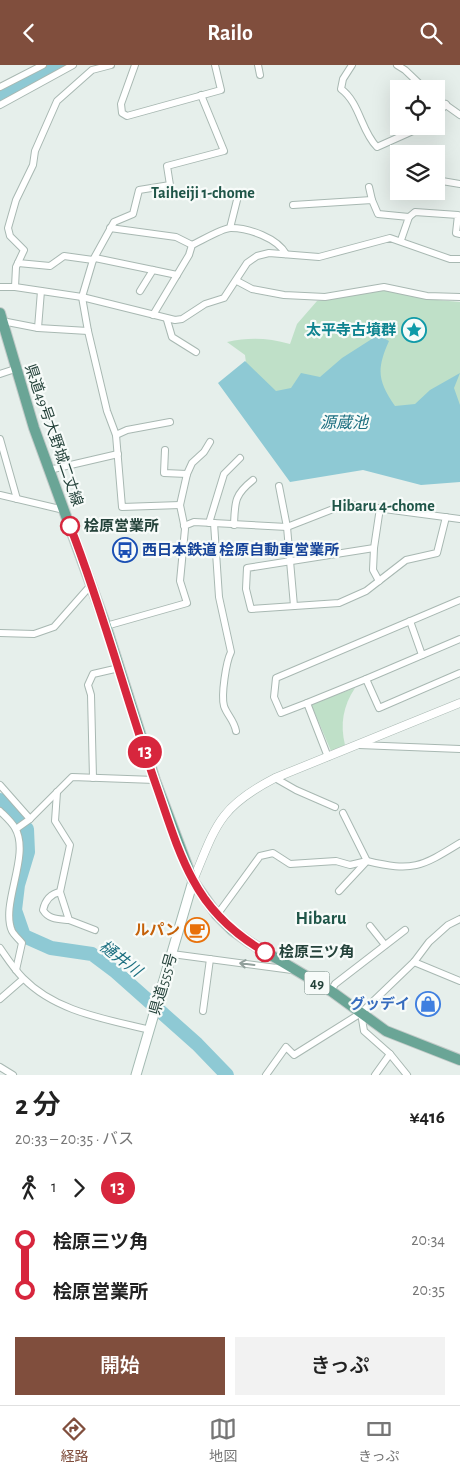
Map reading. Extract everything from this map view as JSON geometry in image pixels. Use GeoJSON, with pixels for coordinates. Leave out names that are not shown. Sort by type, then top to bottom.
{"type":"FeatureCollection","features":[{"type":"Feature","properties":{"kind":"main road","name":"県道49号大野城二丈線"},"geometry":{"type":"LineString","coordinates":[[1,317],[15,369],[48,470],[106,626],[155,780],[193,881],[217,915],[232,930],[331,991],[386,1031],[460,1060]]}},
{"type":"Feature","properties":{"kind":"main road","name":"県道555号"},"geometry":{"type":"LineString","coordinates":[[136,1075],[193,881]]}},
{"type":"Feature","properties":{"kind":"street"},"geometry":{"type":"LineString","coordinates":[[0,87],[43,65]]}},
{"type":"Feature","properties":{"kind":"street"},"geometry":{"type":"LineString","coordinates":[[0,105],[73,65]]}},
{"type":"Feature","properties":{"kind":"street"},"geometry":{"type":"LineString","coordinates":[[15,287],[18,263],[24,250],[10,236],[8,227],[16,200],[33,165],[34,151],[57,101],[92,71],[111,65]]}},
{"type":"Feature","properties":{"kind":"street"},"geometry":{"type":"LineString","coordinates":[[136,65],[121,103],[122,113],[127,116],[221,89],[215,65]]}},
{"type":"Feature","properties":{"kind":"street"},"geometry":{"type":"LineString","coordinates":[[258,65],[260,75]]}},
{"type":"Feature","properties":{"kind":"street"},"geometry":{"type":"LineString","coordinates":[[352,65],[343,79],[341,89],[349,95],[370,139],[377,147],[404,135]]}},
{"type":"Feature","properties":{"kind":"street"},"geometry":{"type":"LineString","coordinates":[[396,65],[406,67],[417,80]]}},
{"type":"Feature","properties":{"kind":"street"},"geometry":{"type":"LineString","coordinates":[[180,505],[122,507],[116,435],[107,411],[82,297],[94,259],[110,228],[114,222],[133,214],[139,189],[170,185],[167,166],[224,151],[200,95]]}},
{"type":"Feature","properties":{"kind":"street"},"geometry":{"type":"LineString","coordinates":[[446,104],[460,115]]}},
{"type":"Feature","properties":{"kind":"street"},"geometry":{"type":"LineString","coordinates":[[445,182],[460,184]]}},
{"type":"Feature","properties":{"kind":"street"},"geometry":{"type":"LineString","coordinates":[[370,187],[372,200],[378,214],[409,217]]}},
{"type":"Feature","properties":{"kind":"street"},"geometry":{"type":"LineString","coordinates":[[230,228],[238,196]]}},
{"type":"Feature","properties":{"kind":"street"},"geometry":{"type":"LineString","coordinates":[[293,205],[372,200]]}},
{"type":"Feature","properties":{"kind":"street"},"geometry":{"type":"LineString","coordinates":[[401,240],[409,217],[415,212],[458,215],[456,233],[460,234]]}},
{"type":"Feature","properties":{"kind":"street"},"geometry":{"type":"LineString","coordinates":[[110,228],[176,237],[192,245]]}},
{"type":"Feature","properties":{"kind":"street"},"geometry":{"type":"LineString","coordinates":[[153,315],[189,255],[192,245],[230,228],[264,235],[282,248],[286,254]]}},
{"type":"Feature","properties":{"kind":"street"},"geometry":{"type":"LineString","coordinates":[[0,287],[15,287],[82,297],[167,320],[182,319],[204,304],[224,298],[237,281],[247,263],[257,256],[269,253],[319,257],[390,238],[401,240],[450,259],[460,259]]}},
{"type":"Feature","properties":{"kind":"street"},"geometry":{"type":"LineString","coordinates":[[18,263],[50,267],[64,256],[94,259],[177,275]]}},
{"type":"Feature","properties":{"kind":"street"},"geometry":{"type":"LineString","coordinates":[[140,291],[153,270]]}},
{"type":"Feature","properties":{"kind":"street"},"geometry":{"type":"LineString","coordinates":[[237,281],[252,289],[284,295],[325,297],[384,287],[427,296],[460,297]]}},
{"type":"Feature","properties":{"kind":"street"},"geometry":{"type":"LineString","coordinates":[[38,328],[41,291]]}},
{"type":"Feature","properties":{"kind":"street"},"geometry":{"type":"LineString","coordinates":[[1,317],[38,328],[88,331]]}},
{"type":"Feature","properties":{"kind":"street"},"geometry":{"type":"LineString","coordinates":[[167,320],[172,337],[196,353]]}},
{"type":"Feature","properties":{"kind":"street"},"geometry":{"type":"LineString","coordinates":[[0,374],[15,369]]}},
{"type":"Feature","properties":{"kind":"street"},"geometry":{"type":"LineString","coordinates":[[116,435],[126,430],[170,422]]}},
{"type":"Feature","properties":{"kind":"street"},"geometry":{"type":"LineString","coordinates":[[0,439],[17,499]]}},
{"type":"Feature","properties":{"kind":"street"},"geometry":{"type":"LineString","coordinates":[[106,626],[187,603],[180,581],[184,526],[180,505],[187,474],[192,463],[204,453],[210,442]]}},
{"type":"Feature","properties":{"kind":"street"},"geometry":{"type":"LineString","coordinates":[[165,450],[164,473],[187,474]]}},
{"type":"Feature","properties":{"kind":"street"},"geometry":{"type":"LineString","coordinates":[[48,470],[118,454]]}},
{"type":"Feature","properties":{"kind":"street"},"geometry":{"type":"LineString","coordinates":[[236,731],[234,721],[224,706],[226,661],[231,652],[219,597],[212,523],[224,474],[240,458]]}},
{"type":"Feature","properties":{"kind":"street"},"geometry":{"type":"LineString","coordinates":[[234,525],[235,500],[240,490],[253,480]]}},
{"type":"Feature","properties":{"kind":"street"},"geometry":{"type":"LineString","coordinates":[[279,486],[287,527],[294,606]]}},
{"type":"Feature","properties":{"kind":"street"},"geometry":{"type":"LineString","coordinates":[[0,495],[64,511]]}},
{"type":"Feature","properties":{"kind":"street"},"geometry":{"type":"LineString","coordinates":[[184,526],[194,522],[287,527],[346,504],[460,519]]}},
{"type":"Feature","properties":{"kind":"street"},"geometry":{"type":"LineString","coordinates":[[379,581],[372,570],[380,508]]}},
{"type":"Feature","properties":{"kind":"street"},"geometry":{"type":"LineString","coordinates":[[374,548],[248,568],[246,589],[251,609],[339,603],[366,591],[406,561],[437,553],[446,517]]}},
{"type":"Feature","properties":{"kind":"street"},"geometry":{"type":"LineString","coordinates":[[0,633],[34,633],[54,627],[91,585]]}},
{"type":"Feature","properties":{"kind":"street"},"geometry":{"type":"LineString","coordinates":[[460,600],[276,678],[274,697],[281,713],[460,639]]}},
{"type":"Feature","properties":{"kind":"street"},"geometry":{"type":"LineString","coordinates":[[410,621],[422,655]]}},
{"type":"Feature","properties":{"kind":"street"},"geometry":{"type":"LineString","coordinates":[[93,778],[91,695],[88,685],[93,674],[119,668]]}},
{"type":"Feature","properties":{"kind":"street"},"geometry":{"type":"LineString","coordinates":[[366,679],[378,708],[460,673]]}},
{"type":"Feature","properties":{"kind":"street"},"geometry":{"type":"LineString","coordinates":[[307,703],[328,757]]}},
{"type":"Feature","properties":{"kind":"street"},"geometry":{"type":"LineString","coordinates":[[193,881],[221,817],[236,801],[249,791],[275,778],[460,703]]}},
{"type":"Feature","properties":{"kind":"street"},"geometry":{"type":"LineString","coordinates":[[359,745],[460,749]]}},
{"type":"Feature","properties":{"kind":"street"},"geometry":{"type":"LineString","coordinates":[[18,828],[29,820],[72,777],[155,780]]}},
{"type":"Feature","properties":{"kind":"street"},"geometry":{"type":"LineString","coordinates":[[275,778],[296,791],[335,807]]}},
{"type":"Feature","properties":{"kind":"street"},"geometry":{"type":"LineString","coordinates":[[0,785],[29,820]]}},
{"type":"Feature","properties":{"kind":"street"},"geometry":{"type":"LineString","coordinates":[[57,792],[56,821],[70,845],[60,892],[70,920]]}},
{"type":"Feature","properties":{"kind":"street"},"geometry":{"type":"LineString","coordinates":[[0,811],[18,828],[18,863],[8,911],[11,931],[22,943],[16,969]]}},
{"type":"Feature","properties":{"kind":"street"},"geometry":{"type":"LineString","coordinates":[[343,813],[367,861]]}},
{"type":"Feature","properties":{"kind":"street"},"geometry":{"type":"LineString","coordinates":[[217,915],[260,856],[273,853],[290,863],[336,861],[350,865],[367,861],[386,865],[417,867],[460,843]]}},
{"type":"Feature","properties":{"kind":"street"},"geometry":{"type":"LineString","coordinates":[[340,891],[367,861]]}},
{"type":"Feature","properties":{"kind":"street"},"geometry":{"type":"LineString","coordinates":[[60,892],[54,893],[45,902],[43,910],[46,915],[56,919],[70,920],[95,930]]}},
{"type":"Feature","properties":{"kind":"street"},"geometry":{"type":"LineString","coordinates":[[266,1075],[286,1047],[294,1055],[361,1013],[414,962],[429,942],[448,925],[460,919]]}},
{"type":"Feature","properties":{"kind":"street"},"geometry":{"type":"LineString","coordinates":[[370,926],[385,945]]}},
{"type":"Feature","properties":{"kind":"street"},"geometry":{"type":"LineString","coordinates":[[331,991],[335,984],[405,931]]}},
{"type":"Feature","properties":{"kind":"street"},"geometry":{"type":"LineString","coordinates":[[0,948],[23,979],[54,1002],[80,1012],[150,1030]]}},
{"type":"Feature","properties":{"kind":"street"},"geometry":{"type":"LineString","coordinates":[[172,953],[296,970]]}},
{"type":"Feature","properties":{"kind":"street"},"geometry":{"type":"LineString","coordinates":[[203,1011],[210,959]]}},
{"type":"Feature","properties":{"kind":"street"},"geometry":{"type":"LineString","coordinates":[[414,962],[460,981]]}},
{"type":"Feature","properties":{"kind":"street"},"geometry":{"type":"LineString","coordinates":[[0,999],[23,979]]}},
{"type":"Feature","properties":{"kind":"street"},"geometry":{"type":"LineString","coordinates":[[361,1013],[364,1031],[390,1054],[407,1075]]}},
{"type":"Feature","properties":{"kind":"street"},"geometry":{"type":"LineString","coordinates":[[374,1075],[390,1054]]}},
{"type":"Feature","properties":{"kind":"street"},"geometry":{"type":"LineString","coordinates":[[0,1067],[13,1075]]}},
{"type":"Feature","properties":{"kind":"green space"},"geometry":{"type":"Polygon","coordinates":[[[384,290],[426,299],[460,302],[460,413],[390,411],[332,374],[293,392],[271,397],[247,371],[245,355],[227,342],[259,339],[290,344],[297,324],[317,301],[384,290]]]}},
{"type":"Feature","properties":{"kind":"green space"},"geometry":{"type":"Polygon","coordinates":[[[355,688],[345,708],[343,730],[345,745],[331,751],[311,704],[355,688]]]}},
{"type":"Feature","properties":{"kind":"water","name":"源蔵池"},"geometry":{"type":"Polygon","coordinates":[[[378,335],[389,341],[382,360],[381,375],[385,389],[395,406],[415,404],[430,390],[460,373],[454,388],[460,405],[460,482],[421,485],[363,470],[290,482],[218,383],[245,361],[276,391],[291,388],[301,373],[320,377],[342,358],[378,335]]]}},
{"type":"Feature","properties":{"kind":"waterway","name":"樋井川"},"geometry":{"type":"LineString","coordinates":[[0,98],[61,65]]}},
{"type":"Feature","properties":{"kind":"waterway","name":"樋井川"},"geometry":{"type":"LineString","coordinates":[[0,800],[27,829],[28,852],[18,885],[15,910],[24,936],[51,948],[92,954],[116,972],[197,1044],[227,1075]]}},
{"type":"Feature","properties":{"kind":"bus line","name":"13"},"geometry":{"type":"LineString","coordinates":[[70,526],[106,626],[148,762],[193,881],[217,915],[232,930],[265,952]]}},
{"type":"Feature","properties":{"kind":"place","name":"太平寺古墳群"},"geometry":{"type":"Point","coordinates":[414,330]}},
{"type":"Feature","properties":{"kind":"place","name":"桧原営業所"},"geometry":{"type":"Point","coordinates":[70,526]}},
{"type":"Feature","properties":{"kind":"place","name":"西日本鉄道 桧原自動車営業所"},"geometry":{"type":"Point","coordinates":[125,550]}},
{"type":"Feature","properties":{"kind":"place","name":"ルパン"},"geometry":{"type":"Point","coordinates":[197,930]}},
{"type":"Feature","properties":{"kind":"place","name":"桧原三ツ角"},"geometry":{"type":"Point","coordinates":[265,952]}},
{"type":"Feature","properties":{"kind":"place","name":"グッデイ"},"geometry":{"type":"Point","coordinates":[428,1004]}},
{"type":"Feature","properties":{"kind":"district","name":"Taiheiji 1-chome"},"geometry":{"type":"Point","coordinates":[203,192]}},
{"type":"Feature","properties":{"kind":"district","name":"Hibaru 4-chome"},"geometry":{"type":"Point","coordinates":[383,505]}},
{"type":"Feature","properties":{"kind":"district","name":"Hibaru"},"geometry":{"type":"Point","coordinates":[321,918]}}]}
